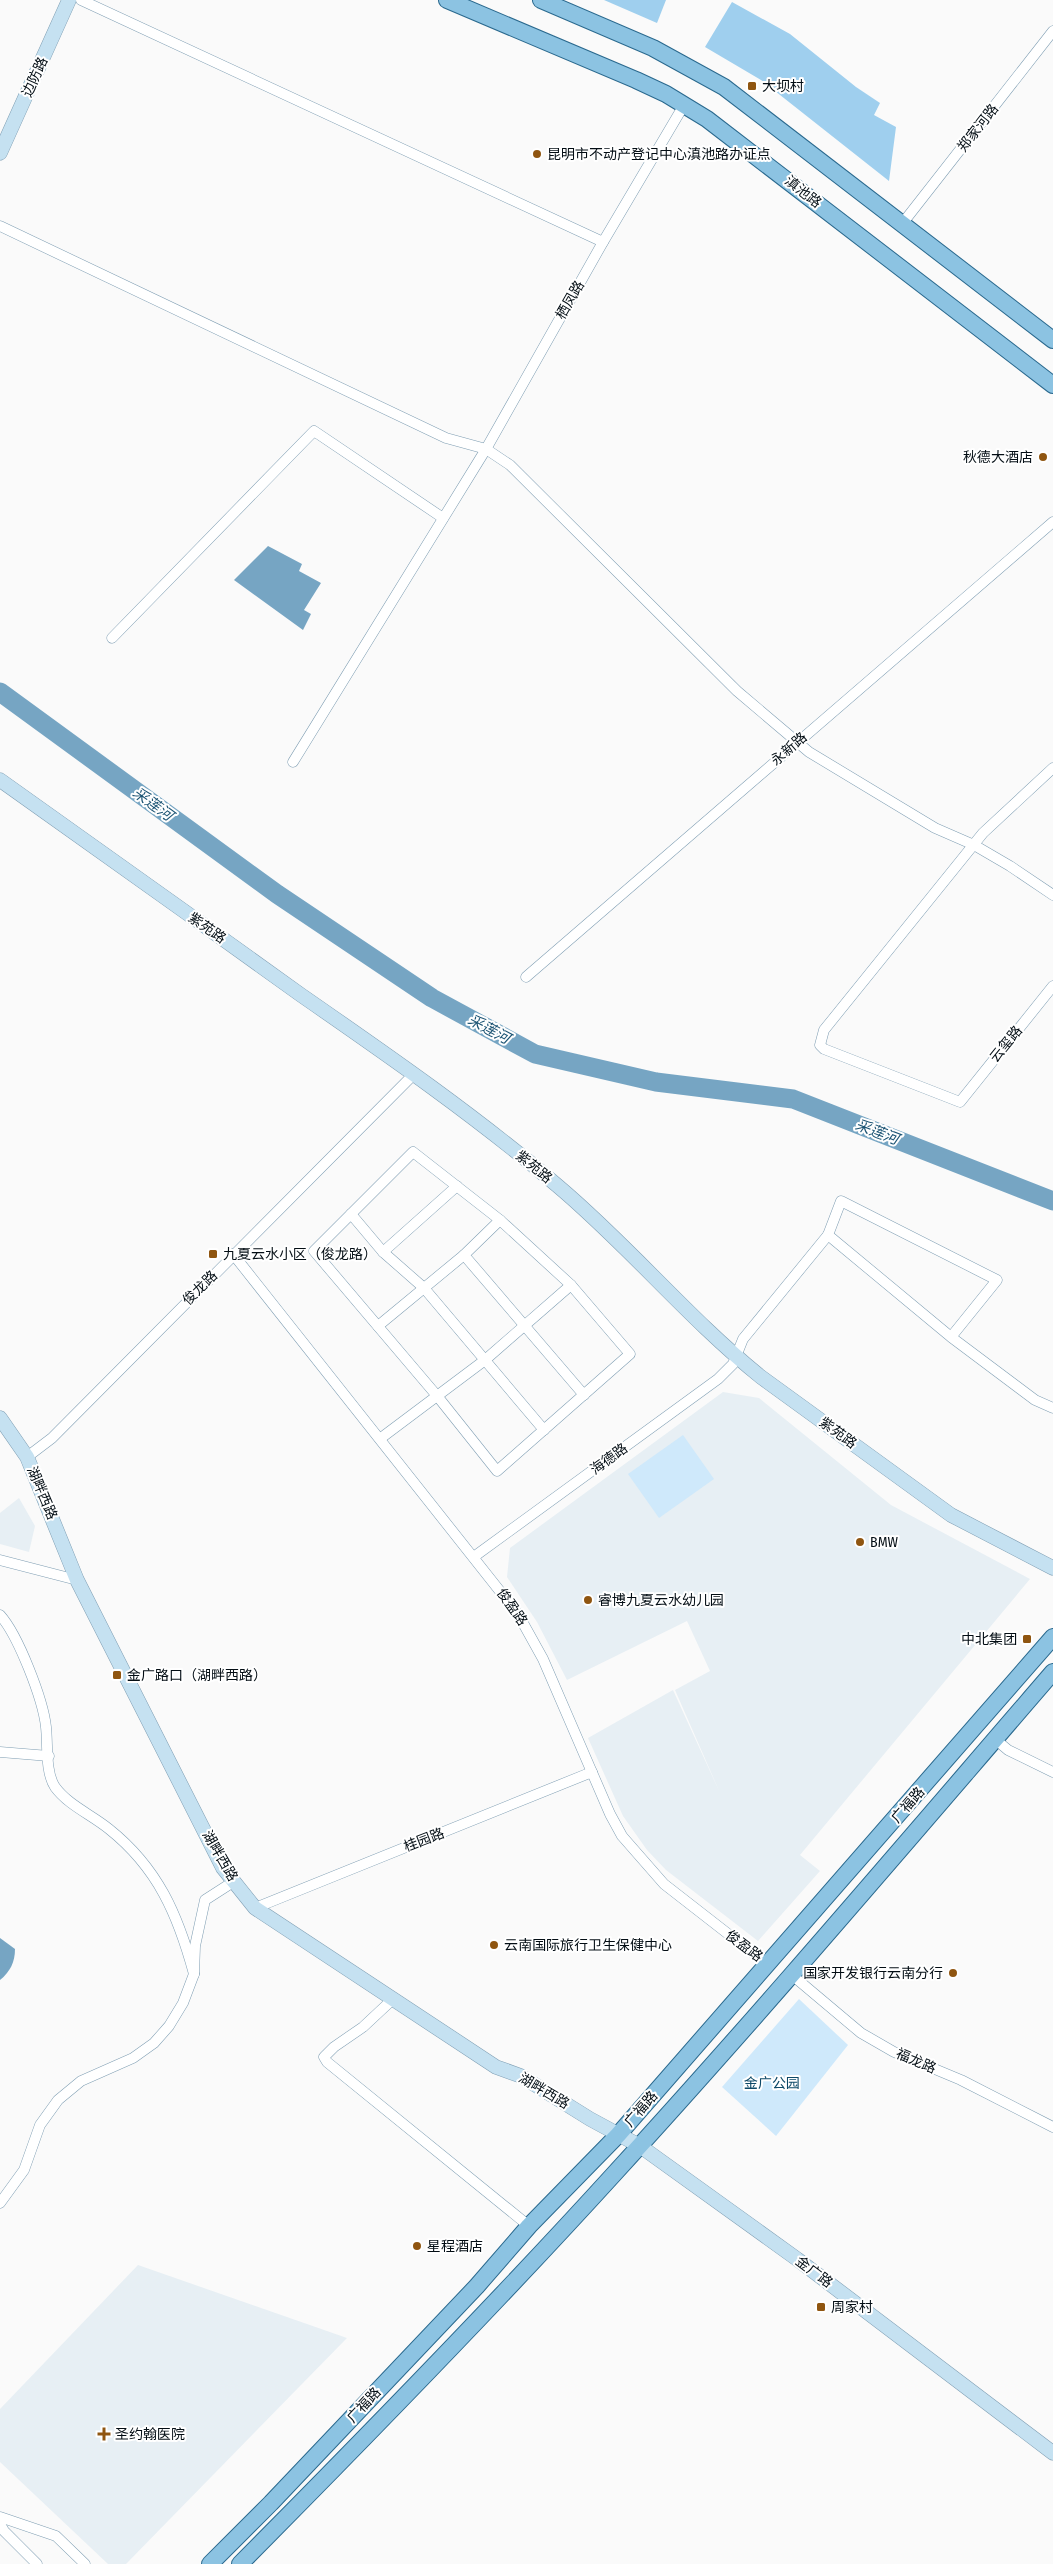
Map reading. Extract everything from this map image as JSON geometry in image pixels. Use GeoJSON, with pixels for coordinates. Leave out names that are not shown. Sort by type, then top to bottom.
{"type":"FeatureCollection","features":[{"type":"Feature","properties":{"kind":"main road","name":"滇池路"},"geometry":{"type":"LineString","coordinates":[[447,0],[636,80],[684,105],[737,141],[1053,385]]}},
{"type":"Feature","properties":{"kind":"main road"},"geometry":{"type":"LineString","coordinates":[[541,0],[653,48],[724,88],[1053,340]]}},
{"type":"Feature","properties":{"kind":"main road","name":"广福路"},"geometry":{"type":"LineString","coordinates":[[210,2564],[271,2503],[477,2286],[529,2226],[618,2135],[1053,1637]]}},
{"type":"Feature","properties":{"kind":"main road","name":"广福路"},"geometry":{"type":"LineString","coordinates":[[240,2564],[410,2390],[640,2146],[792,1975],[1053,1672]]}},
{"type":"Feature","properties":{"kind":"street","name":"边防路"},"geometry":{"type":"LineString","coordinates":[[0,154],[69,0]]}},
{"type":"Feature","properties":{"kind":"street"},"geometry":{"type":"LineString","coordinates":[[82,0],[603,242]]}},
{"type":"Feature","properties":{"kind":"street","name":"郑家河路"},"geometry":{"type":"LineString","coordinates":[[902,224],[1053,31]]}},
{"type":"Feature","properties":{"kind":"street","name":"栖凤路"},"geometry":{"type":"LineString","coordinates":[[293,762],[486,449],[603,242],[684,105]]}},
{"type":"Feature","properties":{"kind":"street"},"geometry":{"type":"LineString","coordinates":[[0,226],[446,438],[486,449],[510,465],[737,690],[809,752],[935,828],[974,845],[1010,866],[1053,895]]}},
{"type":"Feature","properties":{"kind":"street"},"geometry":{"type":"LineString","coordinates":[[112,638],[314,430],[444,518]]}},
{"type":"Feature","properties":{"kind":"street","name":"永新路"},"geometry":{"type":"LineString","coordinates":[[526,976],[1053,522]]}},
{"type":"Feature","properties":{"kind":"street"},"geometry":{"type":"LineString","coordinates":[[974,845],[983,833],[1053,768]]}},
{"type":"Feature","properties":{"kind":"street","name":"紫苑路"},"geometry":{"type":"LineString","coordinates":[[0,780],[414,1074],[566,1193],[627,1248],[735,1356],[951,1515],[1053,1568]]}},
{"type":"Feature","properties":{"kind":"street","name":"云玺路"},"geometry":{"type":"LineString","coordinates":[[974,845],[824,1030],[820,1044],[824,1049],[861,1065],[960,1102],[1053,986]]}},
{"type":"Feature","properties":{"kind":"street","name":"俊龙路"},"geometry":{"type":"LineString","coordinates":[[27,1457],[52,1438],[414,1074]]}},
{"type":"Feature","properties":{"kind":"street"},"geometry":{"type":"LineString","coordinates":[[413,1152],[457,1186],[500,1220],[571,1285],[630,1354],[497,1471],[438,1397],[314,1251],[413,1152]]}},
{"type":"Feature","properties":{"kind":"street"},"geometry":{"type":"LineString","coordinates":[[383,1252],[457,1186]]}},
{"type":"Feature","properties":{"kind":"street","name":"海德路"},"geometry":{"type":"LineString","coordinates":[[475,1556],[718,1380],[733,1364],[743,1339],[828,1236],[841,1202],[997,1280],[951,1337]]}},
{"type":"Feature","properties":{"kind":"street"},"geometry":{"type":"LineString","coordinates":[[351,1214],[383,1252],[424,1288],[544,1430]]}},
{"type":"Feature","properties":{"kind":"street"},"geometry":{"type":"LineString","coordinates":[[378,1326],[464,1255],[500,1220]]}},
{"type":"Feature","properties":{"kind":"street"},"geometry":{"type":"LineString","coordinates":[[828,1236],[951,1337],[1035,1400],[1053,1408]]}},
{"type":"Feature","properties":{"kind":"street","name":"俊盈路"},"geometry":{"type":"LineString","coordinates":[[233,1254],[475,1556],[531,1634],[622,1836],[647,1867],[691,1906],[768,1965]]}},
{"type":"Feature","properties":{"kind":"street"},"geometry":{"type":"LineString","coordinates":[[464,1255],[584,1395]]}},
{"type":"Feature","properties":{"kind":"street"},"geometry":{"type":"LineString","coordinates":[[381,1438],[485,1360],[571,1285]]}},
{"type":"Feature","properties":{"kind":"street","name":"湖畔西路"},"geometry":{"type":"LineString","coordinates":[[0,1418],[27,1457],[77,1580],[223,1868],[255,1908],[496,2067],[521,2076],[618,2135]]}},
{"type":"Feature","properties":{"kind":"street"},"geometry":{"type":"LineString","coordinates":[[0,1560],[77,1580]]}},
{"type":"Feature","properties":{"kind":"street"},"geometry":{"type":"LineString","coordinates":[[0,1615],[10,1626],[42,1706],[50,1775],[55,1786],[72,1802],[110,1829],[133,1851],[160,1886],[175,1911],[194,1974]]}},
{"type":"Feature","properties":{"kind":"street"},"geometry":{"type":"LineString","coordinates":[[995,1739],[1008,1750],[1053,1772]]}},
{"type":"Feature","properties":{"kind":"street"},"geometry":{"type":"LineString","coordinates":[[0,1752],[49,1756]]}},
{"type":"Feature","properties":{"kind":"street","name":"桂园路"},"geometry":{"type":"LineString","coordinates":[[255,1908],[592,1772]]}},
{"type":"Feature","properties":{"kind":"street"},"geometry":{"type":"LineString","coordinates":[[0,2203],[24,2170],[40,2125],[58,2100],[81,2081],[133,2058],[154,2043],[169,2026],[183,2003],[194,1974],[195,1946],[205,1900],[233,1882]]}},
{"type":"Feature","properties":{"kind":"street","name":"福龙路"},"geometry":{"type":"LineString","coordinates":[[792,1975],[861,2033],[894,2052],[961,2080],[1053,2127]]}},
{"type":"Feature","properties":{"kind":"street"},"geometry":{"type":"LineString","coordinates":[[393,1998],[362,2027],[334,2047],[324,2057],[327,2062],[529,2226]]}},
{"type":"Feature","properties":{"kind":"street","name":"金广路"},"geometry":{"type":"LineString","coordinates":[[618,2135],[640,2146],[797,2259],[1052,2449]]}},
{"type":"Feature","properties":{"kind":"street"},"geometry":{"type":"LineString","coordinates":[[0,2517],[56,2536],[85,2564]]}},
{"type":"Feature","properties":{"kind":"street"},"geometry":{"type":"LineString","coordinates":[[0,2524],[4,2531],[37,2564]]}},
{"type":"Feature","properties":{"kind":"shaded area"},"geometry":{"type":"Polygon","coordinates":[[[604,0],[666,0],[657,23],[604,0]]]}},
{"type":"Feature","properties":{"kind":"shaded area"},"geometry":{"type":"Polygon","coordinates":[[[732,2],[790,34],[856,87],[880,103],[874,115],[896,127],[889,181],[761,80],[705,47],[732,2]]]}},
{"type":"Feature","properties":{"kind":"shaded area"},"geometry":{"type":"Polygon","coordinates":[[[268,546],[302,564],[299,571],[321,583],[304,610],[311,614],[303,630],[234,580],[268,546]]]}},
{"type":"Feature","properties":{"kind":"shaded area"},"geometry":{"type":"Polygon","coordinates":[[[723,1392],[759,1398],[891,1505],[1030,1579],[800,1855],[820,1871],[758,1941],[666,1870],[647,1850],[623,1816],[588,1738],[673,1690],[720,1793],[675,1690],[710,1671],[687,1621],[567,1680],[537,1622],[507,1577],[510,1548],[723,1392]]]}},
{"type":"Feature","properties":{"kind":"shaded area"},"geometry":{"type":"Polygon","coordinates":[[[19,1498],[35,1526],[29,1552],[0,1544],[0,1513],[19,1498]]]}},
{"type":"Feature","properties":{"kind":"shaded area"},"geometry":{"type":"Polygon","coordinates":[[[0,1938],[15,1949],[11,1966],[7,1974],[0,1980],[0,1938]]]}},
{"type":"Feature","properties":{"kind":"shaded area"},"geometry":{"type":"Polygon","coordinates":[[[138,2265],[347,2338],[126,2564],[108,2564],[0,2462],[0,2409],[138,2265]]]}},
{"type":"Feature","properties":{"kind":"green space"},"geometry":{"type":"Polygon","coordinates":[[[683,1435],[714,1479],[659,1518],[628,1474],[683,1435]]]}},
{"type":"Feature","properties":{"kind":"green space","name":"金广公园"},"geometry":{"type":"Polygon","coordinates":[[[799,1999],[848,2045],[776,2136],[722,2087],[799,1999]]]}},
{"type":"Feature","properties":{"kind":"waterway","name":"采莲河"},"geometry":{"type":"LineString","coordinates":[[0,692],[277,894],[432,998],[535,1054],[656,1082],[793,1099],[1053,1201]]}},
{"type":"Feature","properties":{"kind":"place","name":"大坝村"},"geometry":{"type":"Point","coordinates":[752,86]}},
{"type":"Feature","properties":{"kind":"place","name":"昆明市不动产登记中心滇池路办证点"},"geometry":{"type":"Point","coordinates":[537,154]}},
{"type":"Feature","properties":{"kind":"place","name":"秋德大酒店"},"geometry":{"type":"Point","coordinates":[1043,457]}},
{"type":"Feature","properties":{"kind":"place","name":"九夏云水小区（俊龙路）"},"geometry":{"type":"Point","coordinates":[213,1254]}},
{"type":"Feature","properties":{"kind":"place","name":"BMW"},"geometry":{"type":"Point","coordinates":[860,1542]}},
{"type":"Feature","properties":{"kind":"place","name":"睿博九夏云水幼儿园"},"geometry":{"type":"Point","coordinates":[588,1600]}},
{"type":"Feature","properties":{"kind":"place","name":"中北集团"},"geometry":{"type":"Point","coordinates":[1027,1639]}},
{"type":"Feature","properties":{"kind":"place","name":"金广路口（湖畔西路）"},"geometry":{"type":"Point","coordinates":[117,1675]}},
{"type":"Feature","properties":{"kind":"place","name":"云南国际旅行卫生保健中心"},"geometry":{"type":"Point","coordinates":[494,1945]}},
{"type":"Feature","properties":{"kind":"place","name":"国家开发银行云南分行"},"geometry":{"type":"Point","coordinates":[953,1973]}},
{"type":"Feature","properties":{"kind":"place","name":"星程酒店"},"geometry":{"type":"Point","coordinates":[417,2246]}},
{"type":"Feature","properties":{"kind":"place","name":"周家村"},"geometry":{"type":"Point","coordinates":[821,2307]}},
{"type":"Feature","properties":{"kind":"place","name":"圣约翰医院"},"geometry":{"type":"Point","coordinates":[104,2434]}}]}
